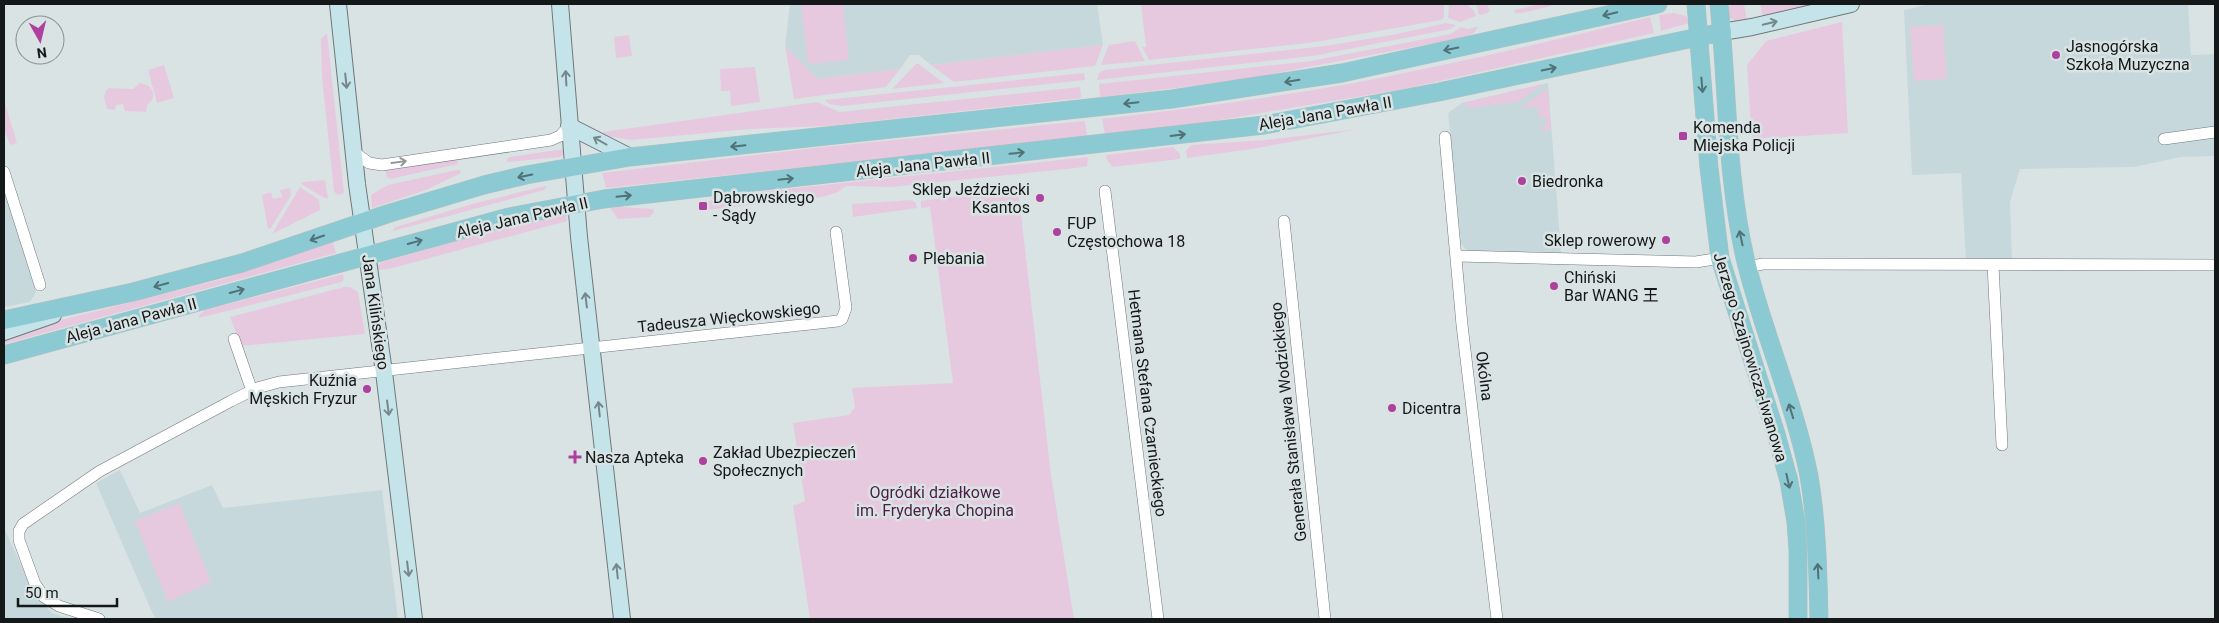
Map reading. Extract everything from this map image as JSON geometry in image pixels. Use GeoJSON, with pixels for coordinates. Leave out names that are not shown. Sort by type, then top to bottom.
{"type":"FeatureCollection","features":[{"type":"Feature","properties":{"kind":"main road","name":"Aleja Jana Pawła II"},"geometry":{"type":"LineString","coordinates":[[4,320],[133,292],[242,263],[363,222],[484,185],[573,167],[630,157],[1172,99],[1255,87],[1342,73],[1658,4]]}},
{"type":"Feature","properties":{"kind":"main road","name":"Jerzego Szajnowicza-Iwanowa"},"geometry":{"type":"LineString","coordinates":[[1696,4],[1714,220],[1720,258],[1789,481],[1796,522],[1798,550],[1798,619]]}},
{"type":"Feature","properties":{"kind":"main road","name":"Jerzego Szajnowicza-Iwanowa"},"geometry":{"type":"LineString","coordinates":[[1719,4],[1732,169],[1740,230],[1748,267],[1809,476],[1820,619]]}},
{"type":"Feature","properties":{"kind":"main road","name":"Aleja Jana Pawła II"},"geometry":{"type":"LineString","coordinates":[[4,355],[509,217],[576,204],[604,199],[1264,124],[1466,86],[1722,32]]}},
{"type":"Feature","properties":{"kind":"street","name":"Jana Kilińskiego"},"geometry":{"type":"LineString","coordinates":[[338,4],[354,152],[384,372],[414,619]]}},
{"type":"Feature","properties":{"kind":"street"},"geometry":{"type":"LineString","coordinates":[[560,4],[576,204],[622,619]]}},
{"type":"Feature","properties":{"kind":"street","name":"Aleja Jana Pawła II"},"geometry":{"type":"LineString","coordinates":[[1722,32],[1851,4]]}},
{"type":"Feature","properties":{"kind":"street"},"geometry":{"type":"LineString","coordinates":[[354,152],[369,163],[382,165],[551,140],[560,136],[569,126]]}},
{"type":"Feature","properties":{"kind":"street"},"geometry":{"type":"LineString","coordinates":[[569,126],[630,157]]}},
{"type":"Feature","properties":{"kind":"street"},"geometry":{"type":"LineString","coordinates":[[2164,139],[2215,132]]}},
{"type":"Feature","properties":{"kind":"street","name":"Okólna"},"geometry":{"type":"LineString","coordinates":[[1445,137],[1462,325],[1497,619]]}},
{"type":"Feature","properties":{"kind":"street"},"geometry":{"type":"LineString","coordinates":[[4,172],[40,285]]}},
{"type":"Feature","properties":{"kind":"street","name":"Hetmana Stefana Czarnieckiego"},"geometry":{"type":"LineString","coordinates":[[1105,190],[1158,619]]}},
{"type":"Feature","properties":{"kind":"street","name":"Generała Stanisława Wodzickiego"},"geometry":{"type":"LineString","coordinates":[[1284,221],[1325,619]]}},
{"type":"Feature","properties":{"kind":"street","name":"Tadeusza Więckowskiego"},"geometry":{"type":"LineString","coordinates":[[592,349],[838,321],[842,319],[846,308],[836,232]]}},
{"type":"Feature","properties":{"kind":"street"},"geometry":{"type":"LineString","coordinates":[[1457,256],[1696,262],[1720,258]]}},
{"type":"Feature","properties":{"kind":"street"},"geometry":{"type":"LineString","coordinates":[[1748,267],[1763,264],[2215,265]]}},
{"type":"Feature","properties":{"kind":"street"},"geometry":{"type":"LineString","coordinates":[[1993,265],[2002,445]]}},
{"type":"Feature","properties":{"kind":"street"},"geometry":{"type":"LineString","coordinates":[[4,332],[86,302]]}},
{"type":"Feature","properties":{"kind":"street"},"geometry":{"type":"LineString","coordinates":[[234,339],[252,391]]}},
{"type":"Feature","properties":{"kind":"street"},"geometry":{"type":"LineString","coordinates":[[100,619],[60,606],[44,597],[35,584],[22,548],[19,531],[23,524],[100,471],[252,391],[279,382],[592,349]]}},
{"type":"Feature","properties":{"kind":"shaded area"},"geometry":{"type":"Polygon","coordinates":[[[790,4],[1097,4],[1103,45],[931,65],[919,55],[910,55],[900,69],[817,79],[785,46],[790,4]]]}},
{"type":"Feature","properties":{"kind":"shaded area"},"geometry":{"type":"Polygon","coordinates":[[[1930,4],[2188,4],[2191,55],[2215,54],[2215,156],[2181,157],[2134,167],[2020,169],[2010,202],[2012,260],[1966,260],[1961,173],[1912,175],[1904,10],[1930,4]]]}},
{"type":"Feature","properties":{"kind":"shaded area"},"geometry":{"type":"Polygon","coordinates":[[[1548,83],[1561,253],[1471,252],[1464,248],[1461,242],[1448,113],[1462,103],[1548,83]]]}},
{"type":"Feature","properties":{"kind":"shaded area"},"geometry":{"type":"Polygon","coordinates":[[[4,191],[36,292],[30,302],[4,307],[4,191]]]}},
{"type":"Feature","properties":{"kind":"shaded area"},"geometry":{"type":"Polygon","coordinates":[[[120,470],[140,513],[212,485],[223,508],[382,490],[398,619],[155,619],[96,483],[120,470]]]}},
{"type":"Feature","properties":{"kind":"shaded area"},"geometry":{"type":"Polygon","coordinates":[[[4,528],[28,580],[40,600],[52,613],[71,619],[4,619],[4,528]]]}},
{"type":"Feature","properties":{"kind":"green space"},"geometry":{"type":"Polygon","coordinates":[[[801,4],[843,4],[849,60],[808,64],[801,4]]]}},
{"type":"Feature","properties":{"kind":"green space"},"geometry":{"type":"Polygon","coordinates":[[[1141,4],[1444,4],[1444,17],[1441,20],[1309,43],[1149,60],[1142,47],[1146,47],[1141,4]]]}},
{"type":"Feature","properties":{"kind":"green space"},"geometry":{"type":"Polygon","coordinates":[[[1449,4],[1467,4],[1476,16],[1460,22],[1448,18],[1449,4]]]}},
{"type":"Feature","properties":{"kind":"green space"},"geometry":{"type":"Polygon","coordinates":[[[1476,4],[1487,4],[1490,10],[1488,13],[1479,15],[1476,4]]]}},
{"type":"Feature","properties":{"kind":"green space"},"geometry":{"type":"Polygon","coordinates":[[[1550,4],[1551,6],[1522,13],[1515,13],[1514,10],[1550,4]]]}},
{"type":"Feature","properties":{"kind":"green space"},"geometry":{"type":"Polygon","coordinates":[[[1734,4],[1744,4],[1747,21],[1736,21],[1728,17],[1727,7],[1734,4]]]}},
{"type":"Feature","properties":{"kind":"green space"},"geometry":{"type":"Polygon","coordinates":[[[1760,4],[1821,4],[1763,16],[1760,4]]]}},
{"type":"Feature","properties":{"kind":"green space"},"geometry":{"type":"Polygon","coordinates":[[[1673,13],[1686,16],[1689,23],[1661,31],[1659,15],[1673,13]]]}},
{"type":"Feature","properties":{"kind":"green space"},"geometry":{"type":"Polygon","coordinates":[[[1650,17],[1654,33],[1404,89],[1190,125],[1105,135],[1102,119],[1291,94],[1354,83],[1502,52],[1650,17]]]}},
{"type":"Feature","properties":{"kind":"green space"},"geometry":{"type":"Polygon","coordinates":[[[1842,22],[1848,133],[1752,139],[1747,65],[1766,41],[1842,22]]]}},
{"type":"Feature","properties":{"kind":"green space"},"geometry":{"type":"Polygon","coordinates":[[[1446,23],[1456,25],[1451,29],[1313,56],[1097,80],[1099,73],[1104,70],[1325,46],[1392,35],[1446,23]]]}},
{"type":"Feature","properties":{"kind":"green space"},"geometry":{"type":"Polygon","coordinates":[[[1943,25],[1947,79],[1914,81],[1910,27],[1943,25]]]}},
{"type":"Feature","properties":{"kind":"green space"},"geometry":{"type":"Polygon","coordinates":[[[1461,27],[1467,29],[1478,27],[1474,33],[1466,37],[1235,81],[1100,97],[1099,84],[1311,61],[1451,34],[1461,27]]]}},
{"type":"Feature","properties":{"kind":"green space"},"geometry":{"type":"Polygon","coordinates":[[[327,33],[344,193],[339,195],[334,192],[322,77],[321,39],[327,33]]]}},
{"type":"Feature","properties":{"kind":"green space"},"geometry":{"type":"Polygon","coordinates":[[[629,35],[632,56],[616,58],[614,37],[629,35]]]}},
{"type":"Feature","properties":{"kind":"green space"},"geometry":{"type":"Polygon","coordinates":[[[1135,41],[1145,61],[1101,65],[1109,45],[1135,41]]]}},
{"type":"Feature","properties":{"kind":"green space"},"geometry":{"type":"Polygon","coordinates":[[[1103,45],[1095,66],[954,82],[931,65],[1103,45]]]}},
{"type":"Feature","properties":{"kind":"green space"},"geometry":{"type":"Polygon","coordinates":[[[785,46],[817,79],[900,69],[886,87],[794,99],[785,46]]]}},
{"type":"Feature","properties":{"kind":"green space"},"geometry":{"type":"Polygon","coordinates":[[[917,63],[944,83],[892,89],[917,63]]]}},
{"type":"Feature","properties":{"kind":"green space"},"geometry":{"type":"Polygon","coordinates":[[[164,65],[174,98],[157,103],[148,70],[164,65]]]}},
{"type":"Feature","properties":{"kind":"green space"},"geometry":{"type":"Polygon","coordinates":[[[755,67],[760,102],[731,106],[730,91],[721,91],[720,69],[755,67]]]}},
{"type":"Feature","properties":{"kind":"green space"},"geometry":{"type":"Polygon","coordinates":[[[1084,73],[1085,80],[842,106],[829,104],[825,100],[1084,73]]]}},
{"type":"Feature","properties":{"kind":"green space"},"geometry":{"type":"Polygon","coordinates":[[[140,83],[149,86],[153,92],[153,99],[147,105],[146,112],[125,111],[123,104],[116,105],[115,110],[107,109],[104,97],[106,90],[109,88],[133,89],[140,83]]]}},
{"type":"Feature","properties":{"kind":"green space"},"geometry":{"type":"Polygon","coordinates":[[[1543,84],[1518,102],[1470,108],[1462,103],[1543,84]]]}},
{"type":"Feature","properties":{"kind":"green space"},"geometry":{"type":"Polygon","coordinates":[[[1080,87],[1081,98],[827,126],[750,129],[631,140],[600,135],[603,132],[817,102],[839,112],[1080,87]]]}},
{"type":"Feature","properties":{"kind":"green space"},"geometry":{"type":"Polygon","coordinates":[[[1548,88],[1551,130],[1541,130],[1540,127],[1546,126],[1545,117],[1540,118],[1538,107],[1521,108],[1548,88]]]}},
{"type":"Feature","properties":{"kind":"green space"},"geometry":{"type":"Polygon","coordinates":[[[4,100],[17,143],[10,145],[4,129],[4,100]]]}},
{"type":"Feature","properties":{"kind":"green space"},"geometry":{"type":"Polygon","coordinates":[[[1085,121],[1087,136],[1050,141],[606,188],[602,173],[823,147],[1085,121]]]}},
{"type":"Feature","properties":{"kind":"green space"},"geometry":{"type":"Polygon","coordinates":[[[1359,129],[1252,149],[1187,158],[1186,151],[1191,145],[1265,140],[1359,129]]]}},
{"type":"Feature","properties":{"kind":"green space"},"geometry":{"type":"Polygon","coordinates":[[[1173,147],[1180,154],[1180,159],[1113,167],[1107,160],[1106,155],[1173,147]]]}},
{"type":"Feature","properties":{"kind":"green space"},"geometry":{"type":"Polygon","coordinates":[[[564,149],[564,154],[560,157],[507,162],[507,159],[510,157],[564,149]]]}},
{"type":"Feature","properties":{"kind":"green space"},"geometry":{"type":"Polygon","coordinates":[[[1088,157],[1087,166],[1076,168],[891,187],[846,186],[838,192],[822,197],[706,210],[705,202],[730,195],[1088,157]]]}},
{"type":"Feature","properties":{"kind":"green space"},"geometry":{"type":"Polygon","coordinates":[[[457,159],[458,164],[390,179],[387,177],[385,169],[457,159]]]}},
{"type":"Feature","properties":{"kind":"green space"},"geometry":{"type":"Polygon","coordinates":[[[460,170],[461,173],[426,190],[372,208],[371,195],[388,185],[460,170]]]}},
{"type":"Feature","properties":{"kind":"green space"},"geometry":{"type":"Polygon","coordinates":[[[325,180],[328,198],[324,198],[301,184],[303,182],[325,180]]]}},
{"type":"Feature","properties":{"kind":"green space"},"geometry":{"type":"Polygon","coordinates":[[[300,187],[319,200],[320,210],[272,234],[300,187]]]}},
{"type":"Feature","properties":{"kind":"green space"},"geometry":{"type":"Polygon","coordinates":[[[547,187],[544,190],[393,231],[395,227],[472,204],[547,187]]]}},
{"type":"Feature","properties":{"kind":"green space"},"geometry":{"type":"Polygon","coordinates":[[[290,188],[291,195],[271,228],[268,229],[262,195],[271,192],[273,199],[282,197],[280,190],[290,188]]]}},
{"type":"Feature","properties":{"kind":"green space","name":"Ogródki działkowe im. Fryderyka Chopina"},"geometry":{"type":"Polygon","coordinates":[[[1018,188],[1051,475],[1074,619],[810,619],[793,506],[805,501],[793,423],[849,415],[855,407],[852,388],[953,383],[930,207],[921,208],[921,201],[1018,188]]]}},
{"type":"Feature","properties":{"kind":"green space"},"geometry":{"type":"Polygon","coordinates":[[[911,200],[916,203],[917,208],[853,217],[852,204],[911,200]]]}},
{"type":"Feature","properties":{"kind":"green space"},"geometry":{"type":"Polygon","coordinates":[[[610,208],[653,209],[654,212],[650,217],[618,219],[610,208]]]}},
{"type":"Feature","properties":{"kind":"green space"},"geometry":{"type":"Polygon","coordinates":[[[566,215],[567,221],[389,269],[378,270],[378,265],[382,262],[496,230],[566,215]]]}},
{"type":"Feature","properties":{"kind":"green space"},"geometry":{"type":"Polygon","coordinates":[[[333,242],[336,253],[4,344],[4,340],[61,320],[223,279],[333,242]]]}},
{"type":"Feature","properties":{"kind":"green space"},"geometry":{"type":"Polygon","coordinates":[[[343,274],[342,282],[199,318],[199,315],[205,310],[343,274]]]}},
{"type":"Feature","properties":{"kind":"green space"},"geometry":{"type":"Polygon","coordinates":[[[350,287],[358,292],[365,334],[241,346],[230,317],[350,287]]]}},
{"type":"Feature","properties":{"kind":"green space"},"geometry":{"type":"Polygon","coordinates":[[[179,503],[211,582],[168,602],[135,521],[179,503]]]}},
{"type":"Feature","properties":{"kind":"place","name":"Jasnogórska Szkoła Muzyczna"},"geometry":{"type":"Point","coordinates":[2056,55]}},
{"type":"Feature","properties":{"kind":"place","name":"Komenda Miejska Policji"},"geometry":{"type":"Point","coordinates":[1683,136]}},
{"type":"Feature","properties":{"kind":"place","name":"Biedronka"},"geometry":{"type":"Point","coordinates":[1522,181]}},
{"type":"Feature","properties":{"kind":"place","name":"Sklep Jeździecki Ksantos"},"geometry":{"type":"Point","coordinates":[1040,198]}},
{"type":"Feature","properties":{"kind":"place","name":"Dąbrowskiego - Sądy"},"geometry":{"type":"Point","coordinates":[703,206]}},
{"type":"Feature","properties":{"kind":"place","name":"FUP Częstochowa 18"},"geometry":{"type":"Point","coordinates":[1057,232]}},
{"type":"Feature","properties":{"kind":"place","name":"Sklep rowerowy"},"geometry":{"type":"Point","coordinates":[1666,240]}},
{"type":"Feature","properties":{"kind":"place","name":"Plebania"},"geometry":{"type":"Point","coordinates":[913,258]}},
{"type":"Feature","properties":{"kind":"place","name":"Chiński Bar WANG 王"},"geometry":{"type":"Point","coordinates":[1554,286]}},
{"type":"Feature","properties":{"kind":"place","name":"Kuźnia Męskich Fryzur"},"geometry":{"type":"Point","coordinates":[367,389]}},
{"type":"Feature","properties":{"kind":"place","name":"Dicentra"},"geometry":{"type":"Point","coordinates":[1392,408]}},
{"type":"Feature","properties":{"kind":"place","name":"Nasza Apteka"},"geometry":{"type":"Point","coordinates":[575,457]}},
{"type":"Feature","properties":{"kind":"place","name":"Zakład Ubezpieczeń Społecznych"},"geometry":{"type":"Point","coordinates":[703,461]}}]}
